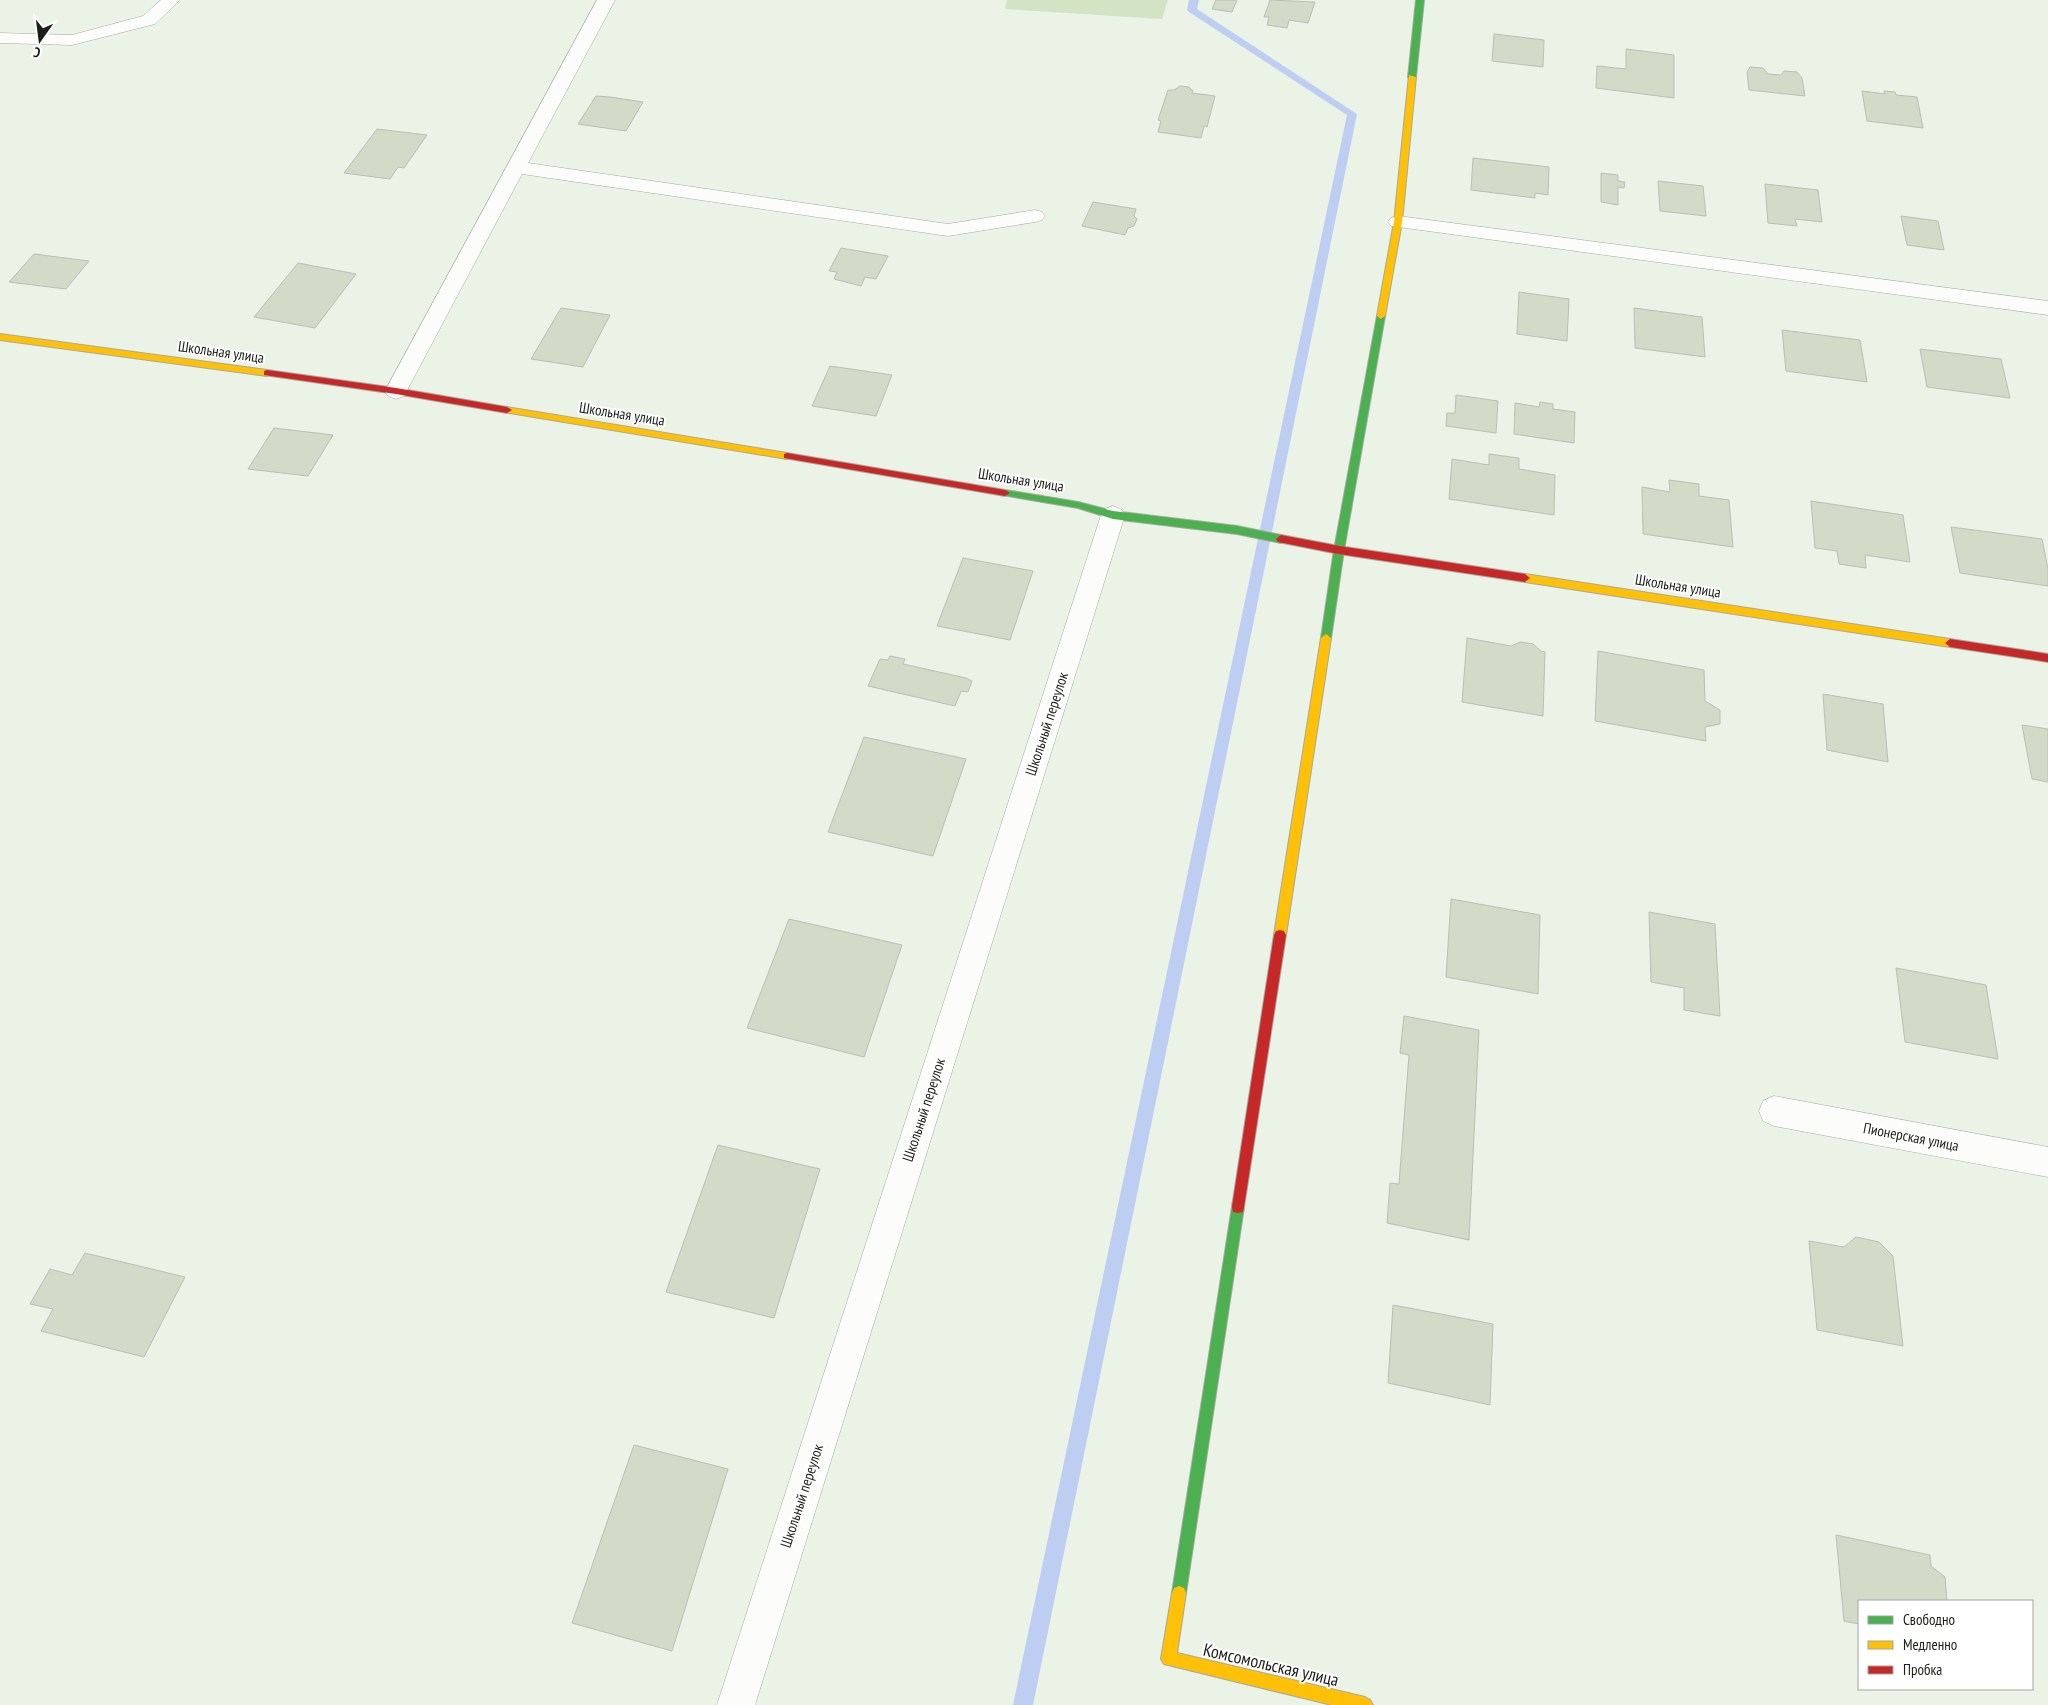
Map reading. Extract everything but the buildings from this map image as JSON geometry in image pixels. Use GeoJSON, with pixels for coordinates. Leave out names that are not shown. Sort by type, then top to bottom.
{"type":"FeatureCollection","features":[{"type":"Feature","properties":{"kind":"street"},"geometry":{"type":"LineString","coordinates":[[0,38],[72,40],[149,20],[171,0]]}},
{"type":"Feature","properties":{"kind":"street"},"geometry":{"type":"LineString","coordinates":[[396,392],[606,0]]}},
{"type":"Feature","properties":{"kind":"street"},"geometry":{"type":"LineString","coordinates":[[1339,550],[1398,222],[1420,0]]}},
{"type":"Feature","properties":{"kind":"street"},"geometry":{"type":"LineString","coordinates":[[517,167],[948,230],[1035,216]]}},
{"type":"Feature","properties":{"kind":"street"},"geometry":{"type":"LineString","coordinates":[[1398,222],[2048,308]]}},
{"type":"Feature","properties":{"kind":"street","name":"Школьная улица"},"geometry":{"type":"LineString","coordinates":[[0,338],[396,392],[1078,504],[1113,515],[1237,530],[1339,550],[2048,658]]}},
{"type":"Feature","properties":{"kind":"street","name":"Школьный переулок"},"geometry":{"type":"LineString","coordinates":[[736,1705],[1113,515]]}},
{"type":"Feature","properties":{"kind":"street","name":"Комсомольская улица"},"geometry":{"type":"LineString","coordinates":[[1339,550],[1169,1659],[1366,1705]]}},
{"type":"Feature","properties":{"kind":"street","name":"Пионерская улица"},"geometry":{"type":"LineString","coordinates":[[1774,1111],[2048,1162]]}},
{"type":"Feature","properties":{"kind":"green space"},"geometry":{"type":"Polygon","coordinates":[[[1007,0],[1168,0],[1162,19],[1005,9],[1007,0]]]}},
{"type":"Feature","properties":{"kind":"waterway"},"geometry":{"type":"LineString","coordinates":[[1023,1705],[1352,114],[1192,10],[1194,0]]}},
{"type":"Feature","properties":{"kind":"traffic: fast"},"geometry":{"type":"LineString","coordinates":[[1412,77],[1420,0]]}},
{"type":"Feature","properties":{"kind":"traffic: fast"},"geometry":{"type":"LineString","coordinates":[[1326,638],[1339,550],[1381,316]]}},
{"type":"Feature","properties":{"kind":"traffic: fast"},"geometry":{"type":"LineString","coordinates":[[1005,493],[1078,505],[1113,515],[1237,530],[1281,539]]}},
{"type":"Feature","properties":{"kind":"traffic: fast"},"geometry":{"type":"LineString","coordinates":[[1179,1593],[1238,1207]]}},
{"type":"Feature","properties":{"kind":"traffic: slow"},"geometry":{"type":"LineString","coordinates":[[1381,316],[1398,222],[1412,77]]}},
{"type":"Feature","properties":{"kind":"traffic: slow"},"geometry":{"type":"LineString","coordinates":[[0,337],[267,373]]}},
{"type":"Feature","properties":{"kind":"traffic: slow"},"geometry":{"type":"LineString","coordinates":[[507,410],[787,456]]}},
{"type":"Feature","properties":{"kind":"traffic: slow"},"geometry":{"type":"LineString","coordinates":[[1525,578],[1950,643]]}},
{"type":"Feature","properties":{"kind":"traffic: slow"},"geometry":{"type":"LineString","coordinates":[[1280,935],[1326,638]]}},
{"type":"Feature","properties":{"kind":"traffic: slow"},"geometry":{"type":"LineString","coordinates":[[1179,1593],[1169,1659],[1365,1705]]}},
{"type":"Feature","properties":{"kind":"traffic: jam"},"geometry":{"type":"LineString","coordinates":[[267,373],[396,391],[507,410]]}},
{"type":"Feature","properties":{"kind":"traffic: jam"},"geometry":{"type":"LineString","coordinates":[[787,456],[1005,493]]}},
{"type":"Feature","properties":{"kind":"traffic: jam"},"geometry":{"type":"LineString","coordinates":[[1281,539],[1339,550],[1525,578]]}},
{"type":"Feature","properties":{"kind":"traffic: jam"},"geometry":{"type":"LineString","coordinates":[[1950,643],[2048,658]]}},
{"type":"Feature","properties":{"kind":"traffic: jam"},"geometry":{"type":"LineString","coordinates":[[1238,1207],[1280,935]]}}]}
